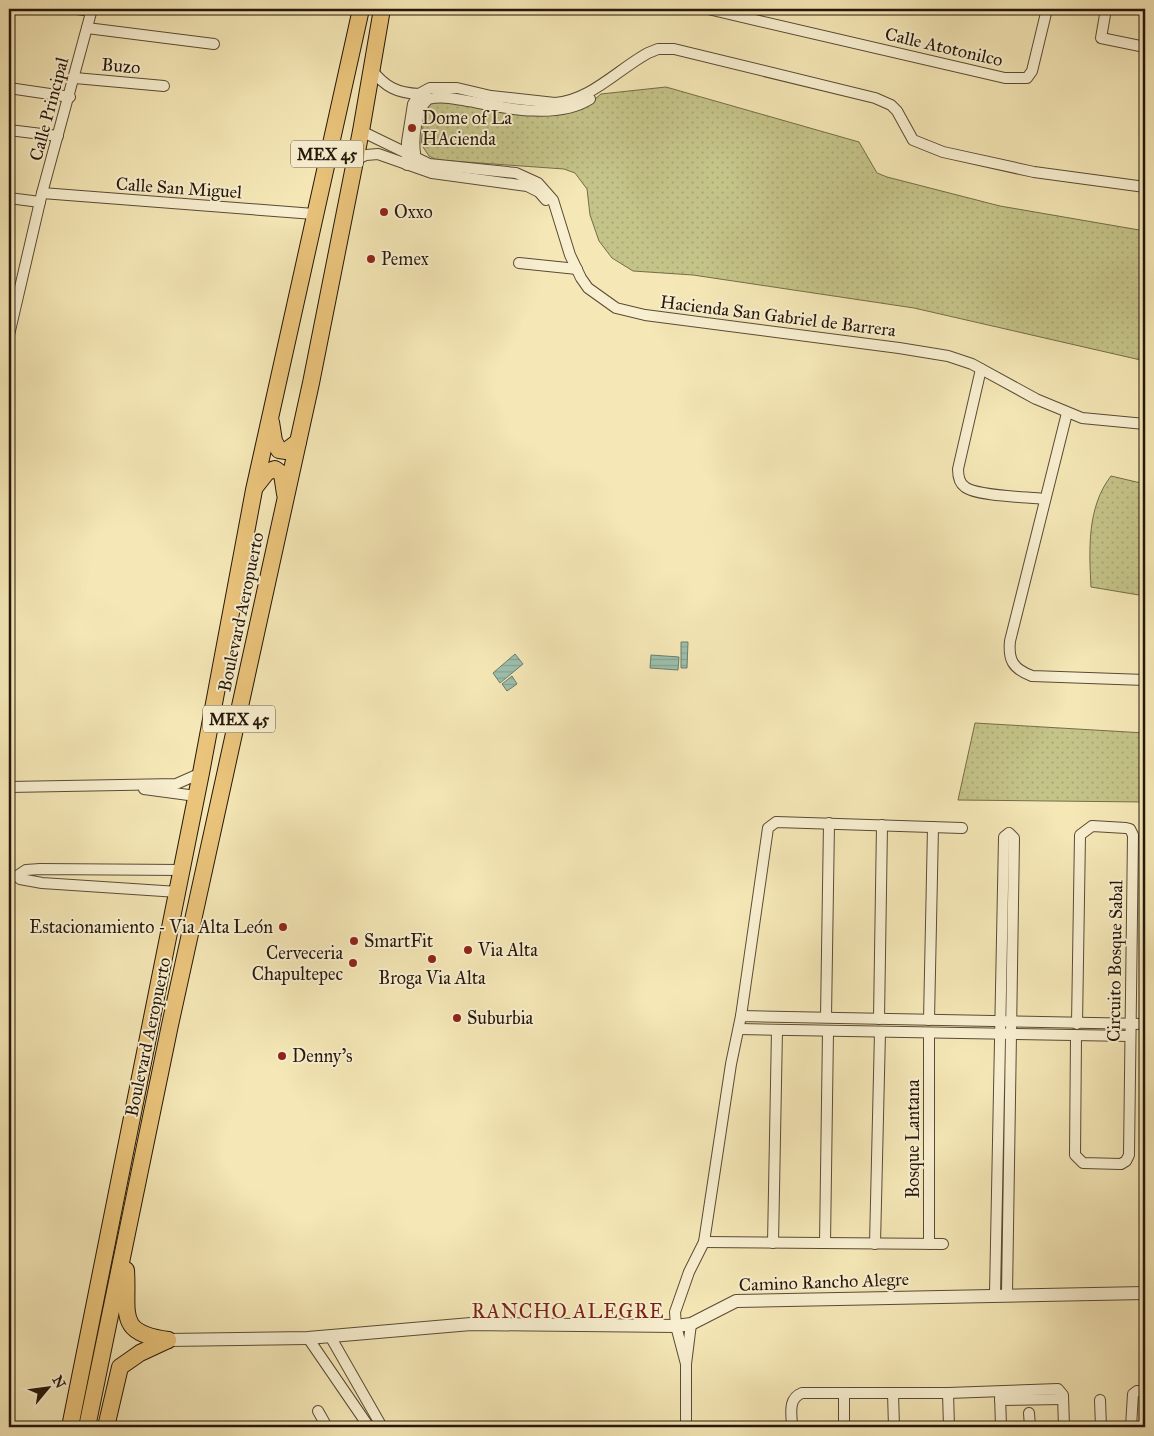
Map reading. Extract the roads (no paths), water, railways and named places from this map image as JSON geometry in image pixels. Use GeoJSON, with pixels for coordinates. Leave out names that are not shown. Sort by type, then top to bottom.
{"type":"FeatureCollection","features":[{"type":"Feature","properties":{"kind":"highway","name":"Boulevard Aeropuerto"},"geometry":{"type":"LineString","coordinates":[[70,1427],[178,892],[254,490],[298,300],[314,214],[361,9]]}},
{"type":"Feature","properties":{"kind":"highway","name":"Boulevard Aeropuerto"},"geometry":{"type":"LineString","coordinates":[[87,1427],[170,1025],[298,442],[361,131],[382,9]]}},
{"type":"Feature","properties":{"kind":"highway"},"geometry":{"type":"LineString","coordinates":[[270,415],[274,441],[279,450],[290,449],[298,442]]}},
{"type":"Feature","properties":{"kind":"highway"},"geometry":{"type":"LineString","coordinates":[[254,490],[267,472],[271,470],[279,471],[284,480],[284,508]]}},
{"type":"Feature","properties":{"kind":"highway"},"geometry":{"type":"LineString","coordinates":[[124,1253],[127,1276],[127,1312],[130,1324],[134,1330],[146,1337],[168,1340]]}},
{"type":"Feature","properties":{"kind":"highway"},"geometry":{"type":"LineString","coordinates":[[106,1427],[120,1367],[140,1353],[168,1340]]}},
{"type":"Feature","properties":{"kind":"street"},"geometry":{"type":"LineString","coordinates":[[76,9],[91,10]]}},
{"type":"Feature","properties":{"kind":"street","name":"Calle Atotonilco"},"geometry":{"type":"LineString","coordinates":[[708,9],[1005,78],[1027,78],[1034,65],[1048,9]]}},
{"type":"Feature","properties":{"kind":"street"},"geometry":{"type":"LineString","coordinates":[[1106,9],[1101,38],[1145,47]]}},
{"type":"Feature","properties":{"kind":"street","name":"Calle Principal"},"geometry":{"type":"LineString","coordinates":[[9,335],[41,198],[70,97],[91,10]]}},
{"type":"Feature","properties":{"kind":"street"},"geometry":{"type":"LineString","coordinates":[[87,28],[214,44]]}},
{"type":"Feature","properties":{"kind":"street"},"geometry":{"type":"LineString","coordinates":[[422,98],[430,88],[441,86],[490,101],[557,111],[567,110],[588,101],[615,77],[660,54],[709,58],[875,98],[891,105],[897,111],[913,140],[943,152],[1034,172],[1145,187]]}},
{"type":"Feature","properties":{"kind":"street"},"geometry":{"type":"LineString","coordinates":[[371,69],[379,80],[394,91],[422,98]]}},
{"type":"Feature","properties":{"kind":"street","name":"Buzo"},"geometry":{"type":"LineString","coordinates":[[75,78],[164,86]]}},
{"type":"Feature","properties":{"kind":"street"},"geometry":{"type":"LineString","coordinates":[[9,88],[70,97]]}},
{"type":"Feature","properties":{"kind":"street"},"geometry":{"type":"LineString","coordinates":[[410,166],[412,155],[410,119],[415,98],[422,98]]}},
{"type":"Feature","properties":{"kind":"street"},"geometry":{"type":"LineString","coordinates":[[9,130],[58,136]]}},
{"type":"Feature","properties":{"kind":"street"},"geometry":{"type":"LineString","coordinates":[[361,131],[429,164],[527,186],[539,192],[553,211],[576,272]]}},
{"type":"Feature","properties":{"kind":"street"},"geometry":{"type":"LineString","coordinates":[[355,160],[366,155],[378,154],[410,166],[479,175]]}},
{"type":"Feature","properties":{"kind":"street","name":"Calle San Miguel"},"geometry":{"type":"LineString","coordinates":[[9,198],[41,198],[314,214]]}},
{"type":"Feature","properties":{"kind":"street"},"geometry":{"type":"LineString","coordinates":[[519,262],[576,272]]}},
{"type":"Feature","properties":{"kind":"street","name":"Hacienda San Gabriel de Barrera"},"geometry":{"type":"LineString","coordinates":[[576,272],[588,288],[605,302],[627,312],[717,326],[899,348],[948,356],[972,364],[1067,412],[1096,421],[1145,424]]}},
{"type":"Feature","properties":{"kind":"street"},"geometry":{"type":"LineString","coordinates":[[981,369],[958,469],[959,480],[966,488],[973,491],[1044,499]]}},
{"type":"Feature","properties":{"kind":"street"},"geometry":{"type":"LineString","coordinates":[[1067,412],[1010,641],[1010,657],[1017,670],[1032,676],[1145,680]]}},
{"type":"Feature","properties":{"kind":"street"},"geometry":{"type":"LineString","coordinates":[[9,787],[182,783],[201,773]]}},
{"type":"Feature","properties":{"kind":"street"},"geometry":{"type":"LineString","coordinates":[[121,785],[196,796]]}},
{"type":"Feature","properties":{"kind":"street"},"geometry":{"type":"LineString","coordinates":[[686,1364],[676,1326],[675,1312],[704,1242],[731,1064],[739,1029],[768,828],[776,822],[962,828]]}},
{"type":"Feature","properties":{"kind":"street"},"geometry":{"type":"LineString","coordinates":[[826,1017],[829,823]]}},
{"type":"Feature","properties":{"kind":"street"},"geometry":{"type":"LineString","coordinates":[[879,1019],[882,825]]}},
{"type":"Feature","properties":{"kind":"street","name":"Circuito Bosque Sabal"},"geometry":{"type":"LineString","coordinates":[[1076,1036],[1075,1155],[1083,1164],[1121,1164],[1130,1155],[1133,835],[1130,829],[1092,826],[1080,834],[1077,1024]]}},
{"type":"Feature","properties":{"kind":"street"},"geometry":{"type":"LineString","coordinates":[[929,1020],[933,827]]}},
{"type":"Feature","properties":{"kind":"street"},"geometry":{"type":"LineString","coordinates":[[1009,833],[1014,838],[1011,1035],[1001,1294],[999,1022],[1004,837],[1009,833]]}},
{"type":"Feature","properties":{"kind":"street"},"geometry":{"type":"LineString","coordinates":[[178,892],[42,882],[20,879],[17,876],[26,870],[40,869],[182,870]]}},
{"type":"Feature","properties":{"kind":"street"},"geometry":{"type":"LineString","coordinates":[[741,1016],[1011,1023],[1144,1024]]}},
{"type":"Feature","properties":{"kind":"street"},"geometry":{"type":"LineString","coordinates":[[739,1029],[1130,1036]]}},
{"type":"Feature","properties":{"kind":"street"},"geometry":{"type":"LineString","coordinates":[[773,1242],[777,1030]]}},
{"type":"Feature","properties":{"kind":"street"},"geometry":{"type":"LineString","coordinates":[[825,1243],[828,1031]]}},
{"type":"Feature","properties":{"kind":"street"},"geometry":{"type":"LineString","coordinates":[[875,1244],[880,1032]]}},
{"type":"Feature","properties":{"kind":"street","name":"Bosque Lantana"},"geometry":{"type":"LineString","coordinates":[[929,1033],[929,1244]]}},
{"type":"Feature","properties":{"kind":"street"},"geometry":{"type":"LineString","coordinates":[[704,1242],[943,1244]]}},
{"type":"Feature","properties":{"kind":"street","name":"Camino Rancho Alegre"},"geometry":{"type":"LineString","coordinates":[[168,1340],[308,1338],[471,1324],[676,1326],[692,1324],[736,1301],[1001,1294],[1145,1293]]}},
{"type":"Feature","properties":{"kind":"street"},"geometry":{"type":"LineString","coordinates":[[686,1427],[686,1364],[692,1324]]}},
{"type":"Feature","properties":{"kind":"street"},"geometry":{"type":"LineString","coordinates":[[330,1336],[382,1427]]}},
{"type":"Feature","properties":{"kind":"street"},"geometry":{"type":"LineString","coordinates":[[308,1338],[369,1427]]}},
{"type":"Feature","properties":{"kind":"street"},"geometry":{"type":"LineString","coordinates":[[331,1370],[345,1363]]}},
{"type":"Feature","properties":{"kind":"street"},"geometry":{"type":"LineString","coordinates":[[1000,1395],[1058,1388],[1062,1392],[1064,1427]]}},
{"type":"Feature","properties":{"kind":"street"},"geometry":{"type":"LineString","coordinates":[[1131,1427],[1133,1394],[1137,1391],[1145,1391]]}},
{"type":"Feature","properties":{"kind":"street"},"geometry":{"type":"LineString","coordinates":[[792,1427],[791,1406],[796,1395],[802,1393],[948,1393],[1063,1399]]}},
{"type":"Feature","properties":{"kind":"street"},"geometry":{"type":"LineString","coordinates":[[844,1393],[844,1427]]}},
{"type":"Feature","properties":{"kind":"street"},"geometry":{"type":"LineString","coordinates":[[893,1393],[894,1427]]}},
{"type":"Feature","properties":{"kind":"street"},"geometry":{"type":"LineString","coordinates":[[948,1393],[949,1427]]}},
{"type":"Feature","properties":{"kind":"street"},"geometry":{"type":"LineString","coordinates":[[1000,1395],[1001,1427]]}},
{"type":"Feature","properties":{"kind":"street"},"geometry":{"type":"LineString","coordinates":[[1100,1400],[1101,1427]]}},
{"type":"Feature","properties":{"kind":"street"},"geometry":{"type":"LineString","coordinates":[[362,1416],[373,1410]]}},
{"type":"Feature","properties":{"kind":"street"},"geometry":{"type":"LineString","coordinates":[[318,1412],[327,1427]]}},
{"type":"Feature","properties":{"kind":"street"},"geometry":{"type":"LineString","coordinates":[[1029,1413],[1030,1427]]}},
{"type":"Feature","properties":{"kind":"street"},"geometry":{"type":"LineString","coordinates":[[529,1427],[547,1427]]}},
{"type":"Feature","properties":{"kind":"place","name":"Dome of La HAcienda"},"geometry":{"type":"Point","coordinates":[412,128]}},
{"type":"Feature","properties":{"kind":"place","name":"Oxxo"},"geometry":{"type":"Point","coordinates":[384,212]}},
{"type":"Feature","properties":{"kind":"place","name":"Pemex"},"geometry":{"type":"Point","coordinates":[371,259]}},
{"type":"Feature","properties":{"kind":"place","name":"Estacionamiento - Via Alta León"},"geometry":{"type":"Point","coordinates":[283,927]}},
{"type":"Feature","properties":{"kind":"place","name":"SmartFit"},"geometry":{"type":"Point","coordinates":[354,941]}},
{"type":"Feature","properties":{"kind":"place","name":"Via Alta"},"geometry":{"type":"Point","coordinates":[468,950]}},
{"type":"Feature","properties":{"kind":"place","name":"Broga Via Alta"},"geometry":{"type":"Point","coordinates":[432,959]}},
{"type":"Feature","properties":{"kind":"place","name":"Cerveceria Chapultepec"},"geometry":{"type":"Point","coordinates":[353,963]}},
{"type":"Feature","properties":{"kind":"place","name":"Suburbia"},"geometry":{"type":"Point","coordinates":[457,1018]}},
{"type":"Feature","properties":{"kind":"place","name":"Denny's"},"geometry":{"type":"Point","coordinates":[282,1056]}},
{"type":"Feature","properties":{"kind":"district","name":"RANCHO ALEGRE"},"geometry":{"type":"Point","coordinates":[568,1311]}}]}
